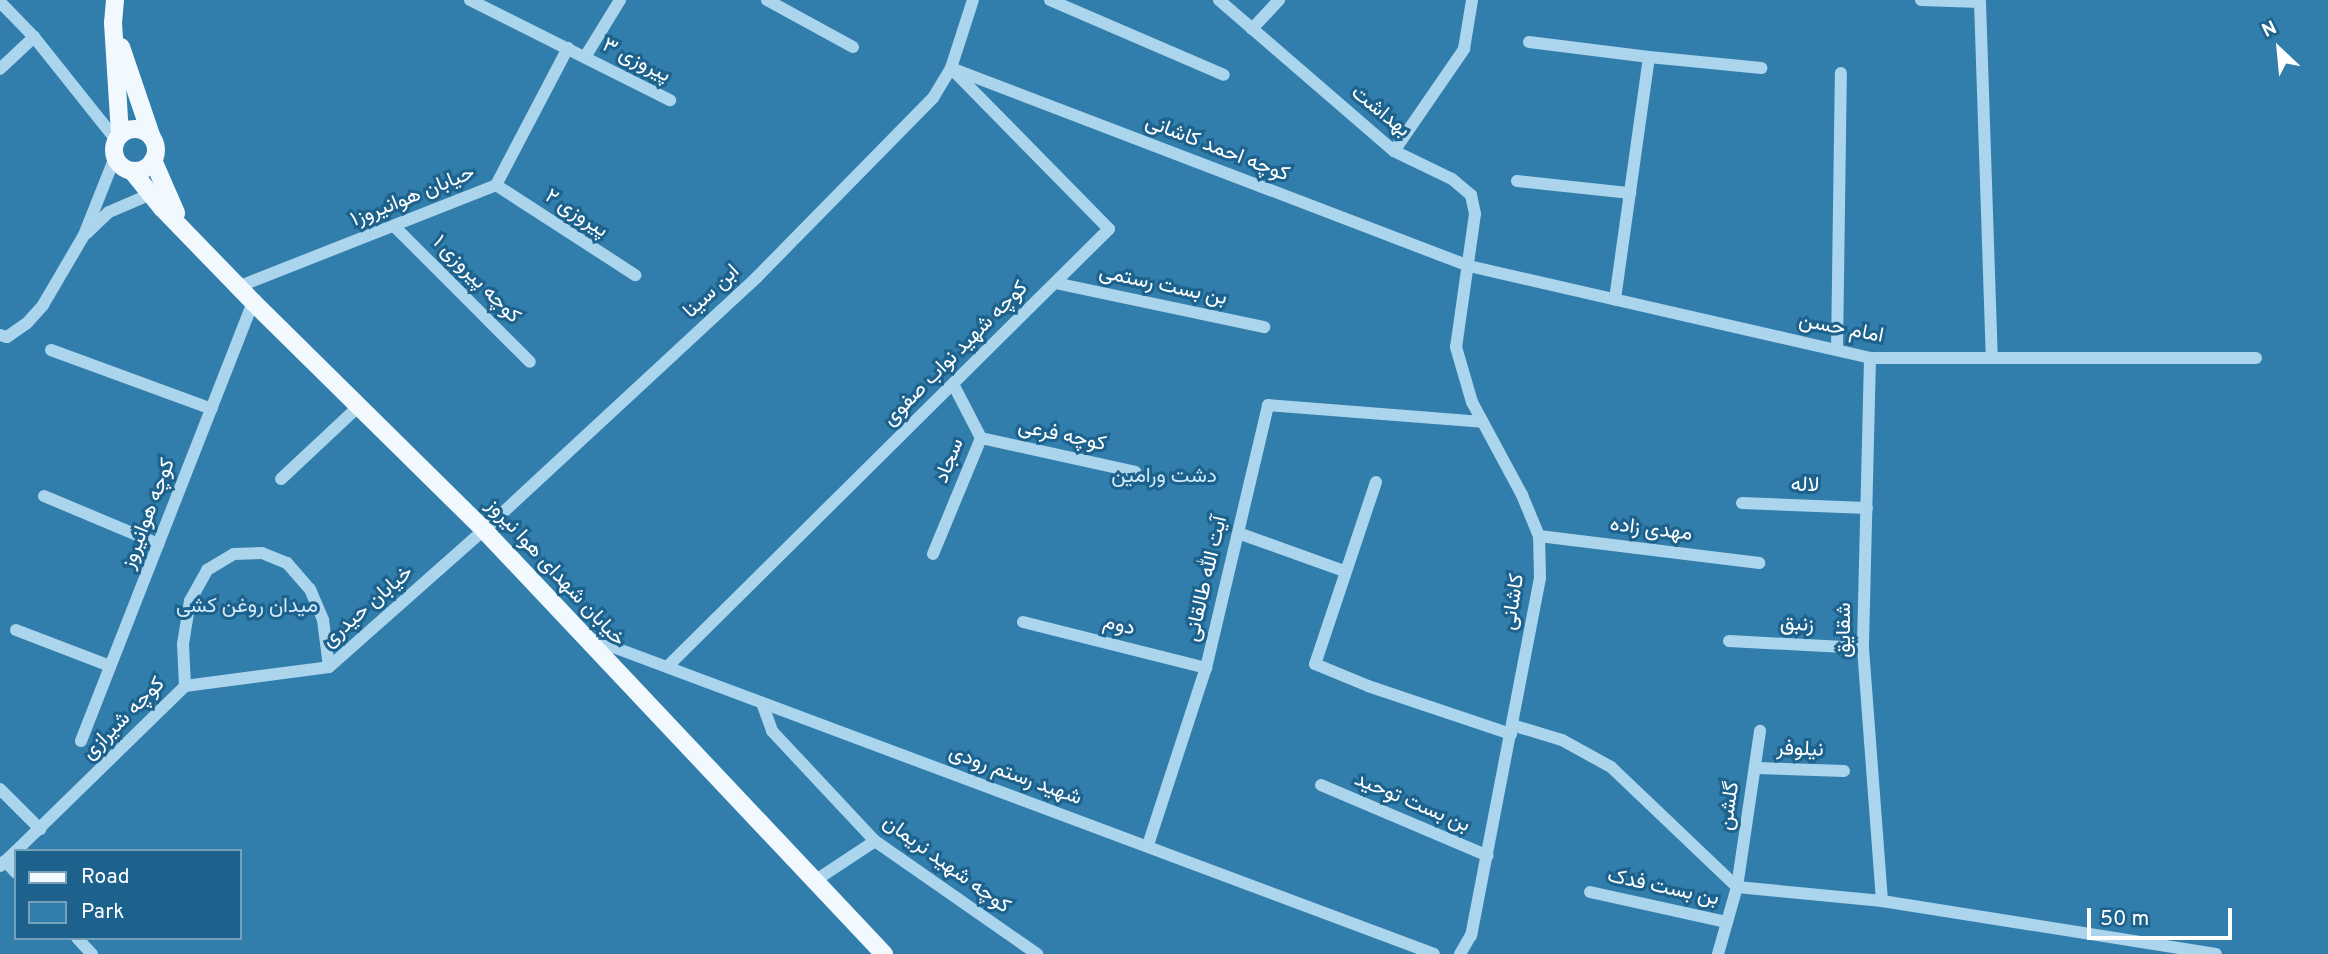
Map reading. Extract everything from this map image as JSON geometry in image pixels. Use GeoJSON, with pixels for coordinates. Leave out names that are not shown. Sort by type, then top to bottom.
{"type":"FeatureCollection","features":[{"type":"Feature","properties":{"kind":"main road"},"geometry":{"type":"LineString","coordinates":[[113,23],[156,149],[153,160],[144,169],[132,171],[121,166],[117,144],[113,23],[115,0]]}},
{"type":"Feature","properties":{"kind":"main road"},"geometry":{"type":"LineString","coordinates":[[117,144],[131,129],[143,130],[152,138]]}},
{"type":"Feature","properties":{"kind":"main road","name":"خیابان شهدای هوا نیروز"},"geometry":{"type":"LineString","coordinates":[[153,160],[186,232]]}},
{"type":"Feature","properties":{"kind":"main road","name":"خیابان شهدای هوا نیروز"},"geometry":{"type":"LineString","coordinates":[[132,171],[253,302],[484,530],[813,882],[884,954]]}},
{"type":"Feature","properties":{"kind":"street","name":"پیروزی ۳"},"geometry":{"type":"LineString","coordinates":[[470,0],[670,100]]}},
{"type":"Feature","properties":{"kind":"street"},"geometry":{"type":"LineString","coordinates":[[585,57],[620,0]]}},
{"type":"Feature","properties":{"kind":"street"},"geometry":{"type":"LineString","coordinates":[[767,0],[853,47]]}},
{"type":"Feature","properties":{"kind":"street","name":"ابن سینا"},"geometry":{"type":"LineString","coordinates":[[484,530],[756,278],[933,97],[951,68],[973,0]]}},
{"type":"Feature","properties":{"kind":"street"},"geometry":{"type":"LineString","coordinates":[[1049,0],[1224,75]]}},
{"type":"Feature","properties":{"kind":"street","name":"بهداشت"},"geometry":{"type":"LineString","coordinates":[[1219,0],[1394,150],[1452,179],[1471,195],[1475,214],[1469,266]]}},
{"type":"Feature","properties":{"kind":"street"},"geometry":{"type":"LineString","coordinates":[[1252,29],[1279,0]]}},
{"type":"Feature","properties":{"kind":"street"},"geometry":{"type":"LineString","coordinates":[[1394,150],[1465,49],[1472,0]]}},
{"type":"Feature","properties":{"kind":"street"},"geometry":{"type":"LineString","coordinates":[[1921,0],[1980,2],[1992,358]]}},
{"type":"Feature","properties":{"kind":"street"},"geometry":{"type":"LineString","coordinates":[[0,2],[34,37],[117,144],[84,235],[43,304],[27,323],[7,337],[0,335]]}},
{"type":"Feature","properties":{"kind":"street"},"geometry":{"type":"LineString","coordinates":[[0,69],[34,37]]}},
{"type":"Feature","properties":{"kind":"street"},"geometry":{"type":"LineString","coordinates":[[1529,42],[1761,68]]}},
{"type":"Feature","properties":{"kind":"street","name":"حیابان هوانیروز۱"},"geometry":{"type":"LineString","coordinates":[[240,286],[496,185],[568,48]]}},
{"type":"Feature","properties":{"kind":"street"},"geometry":{"type":"LineString","coordinates":[[1615,300],[1649,57]]}},
{"type":"Feature","properties":{"kind":"street","name":"کوچه احمد کاشانی"},"geometry":{"type":"LineString","coordinates":[[951,68],[1469,266]]}},
{"type":"Feature","properties":{"kind":"street","name":"کوچه شهید نواب صفوی"},"geometry":{"type":"LineString","coordinates":[[668,666],[1110,229],[951,68]]}},
{"type":"Feature","properties":{"kind":"street"},"geometry":{"type":"LineString","coordinates":[[1837,350],[1842,73]]}},
{"type":"Feature","properties":{"kind":"street"},"geometry":{"type":"LineString","coordinates":[[1517,181],[1630,193]]}},
{"type":"Feature","properties":{"kind":"street","name":"پیروزی ۲"},"geometry":{"type":"LineString","coordinates":[[496,185],[635,275]]}},
{"type":"Feature","properties":{"kind":"street"},"geometry":{"type":"LineString","coordinates":[[84,235],[109,212],[151,194]]}},
{"type":"Feature","properties":{"kind":"street","name":"کوچه پیروزی ۱"},"geometry":{"type":"LineString","coordinates":[[394,226],[530,362]]}},
{"type":"Feature","properties":{"kind":"street","name":"امام حسن"},"geometry":{"type":"LineString","coordinates":[[1469,266],[1870,358],[2256,358]]}},
{"type":"Feature","properties":{"kind":"street","name":"کاشانی"},"geometry":{"type":"LineString","coordinates":[[1460,954],[1471,935],[1488,856],[1540,578],[1539,536],[1522,495],[1472,402],[1457,347],[1469,266]]}},
{"type":"Feature","properties":{"kind":"street","name":"بن بست رستمی"},"geometry":{"type":"LineString","coordinates":[[1055,284],[1264,327]]}},
{"type":"Feature","properties":{"kind":"street","name":"کوچه هوانیروز"},"geometry":{"type":"LineString","coordinates":[[81,741],[253,302]]}},
{"type":"Feature","properties":{"kind":"street"},"geometry":{"type":"LineString","coordinates":[[51,350],[212,408]]}},
{"type":"Feature","properties":{"kind":"street","name":"شقایق"},"geometry":{"type":"LineString","coordinates":[[1870,358],[1863,648],[1882,901]]}},
{"type":"Feature","properties":{"kind":"street","name":"سجاد"},"geometry":{"type":"LineString","coordinates":[[933,554],[981,438],[953,384]]}},
{"type":"Feature","properties":{"kind":"street","name":"آیت الله طالقانی"},"geometry":{"type":"LineString","coordinates":[[1148,845],[1206,668],[1268,405],[1482,422]]}},
{"type":"Feature","properties":{"kind":"street"},"geometry":{"type":"LineString","coordinates":[[281,479],[359,406]]}},
{"type":"Feature","properties":{"kind":"street","name":"کوچه فرعی"},"geometry":{"type":"LineString","coordinates":[[981,438],[1135,472]]}},
{"type":"Feature","properties":{"kind":"street"},"geometry":{"type":"LineString","coordinates":[[1376,482],[1315,664],[1368,686],[1511,730],[1562,740],[1611,767],[1737,887],[1882,901],[2216,954]]}},
{"type":"Feature","properties":{"kind":"street"},"geometry":{"type":"LineString","coordinates":[[44,496],[158,544]]}},
{"type":"Feature","properties":{"kind":"street","name":"لاله"},"geometry":{"type":"LineString","coordinates":[[1742,503],[1867,508]]}},
{"type":"Feature","properties":{"kind":"street","name":"خیابان حیدری"},"geometry":{"type":"LineString","coordinates":[[329,667],[484,530]]}},
{"type":"Feature","properties":{"kind":"street"},"geometry":{"type":"LineString","coordinates":[[1238,533],[1344,571]]}},
{"type":"Feature","properties":{"kind":"street","name":"مهدی زاده"},"geometry":{"type":"LineString","coordinates":[[1539,536],[1759,563]]}},
{"type":"Feature","properties":{"kind":"street","name":"خیابان حیدری"},"geometry":{"type":"LineString","coordinates":[[185,686],[183,644],[190,601],[207,570],[234,555],[261,554],[287,563],[310,589],[323,620],[329,667]]}},
{"type":"Feature","properties":{"kind":"street","name":"دوم"},"geometry":{"type":"LineString","coordinates":[[1023,622],[1206,668]]}},
{"type":"Feature","properties":{"kind":"street"},"geometry":{"type":"LineString","coordinates":[[16,630],[110,666]]}},
{"type":"Feature","properties":{"kind":"street","name":"شهید رستم رودی"},"geometry":{"type":"LineString","coordinates":[[582,636],[1148,845],[1434,954]]}},
{"type":"Feature","properties":{"kind":"street","name":"زنبق"},"geometry":{"type":"LineString","coordinates":[[1729,641],[1863,648]]}},
{"type":"Feature","properties":{"kind":"street","name":"کوچه شیرازی"},"geometry":{"type":"LineString","coordinates":[[18,849],[185,686],[329,667]]}},
{"type":"Feature","properties":{"kind":"street","name":"کوچه شهید نریمان"},"geometry":{"type":"LineString","coordinates":[[762,703],[772,731],[875,841],[1037,954]]}},
{"type":"Feature","properties":{"kind":"street","name":"گلشن"},"geometry":{"type":"LineString","coordinates":[[1718,954],[1737,887],[1760,731]]}},
{"type":"Feature","properties":{"kind":"street","name":"نیلوفر"},"geometry":{"type":"LineString","coordinates":[[1755,768],[1844,771]]}},
{"type":"Feature","properties":{"kind":"street","name":"بن بست توحید"},"geometry":{"type":"LineString","coordinates":[[1321,785],[1488,856]]}},
{"type":"Feature","properties":{"kind":"street"},"geometry":{"type":"LineString","coordinates":[[0,789],[40,829]]}},
{"type":"Feature","properties":{"kind":"street"},"geometry":{"type":"LineString","coordinates":[[813,882],[875,841]]}},
{"type":"Feature","properties":{"kind":"street","name":"بن بست فدک"},"geometry":{"type":"LineString","coordinates":[[1590,892],[1727,922]]}},
{"type":"Feature","properties":{"kind":"street"},"geometry":{"type":"LineString","coordinates":[[79,940],[92,954]]}},
{"type":"Feature","properties":{"kind":"green space","name":"دشت ورامین"},"geometry":{"type":"Polygon","coordinates":[[[0,0],[2328,0],[2328,954],[0,954],[0,0]]]}},
{"type":"Feature","properties":{"kind":"park label","name":"میدان روغن کشی"},"geometry":{"type":"Point","coordinates":[247,607]}}]}
